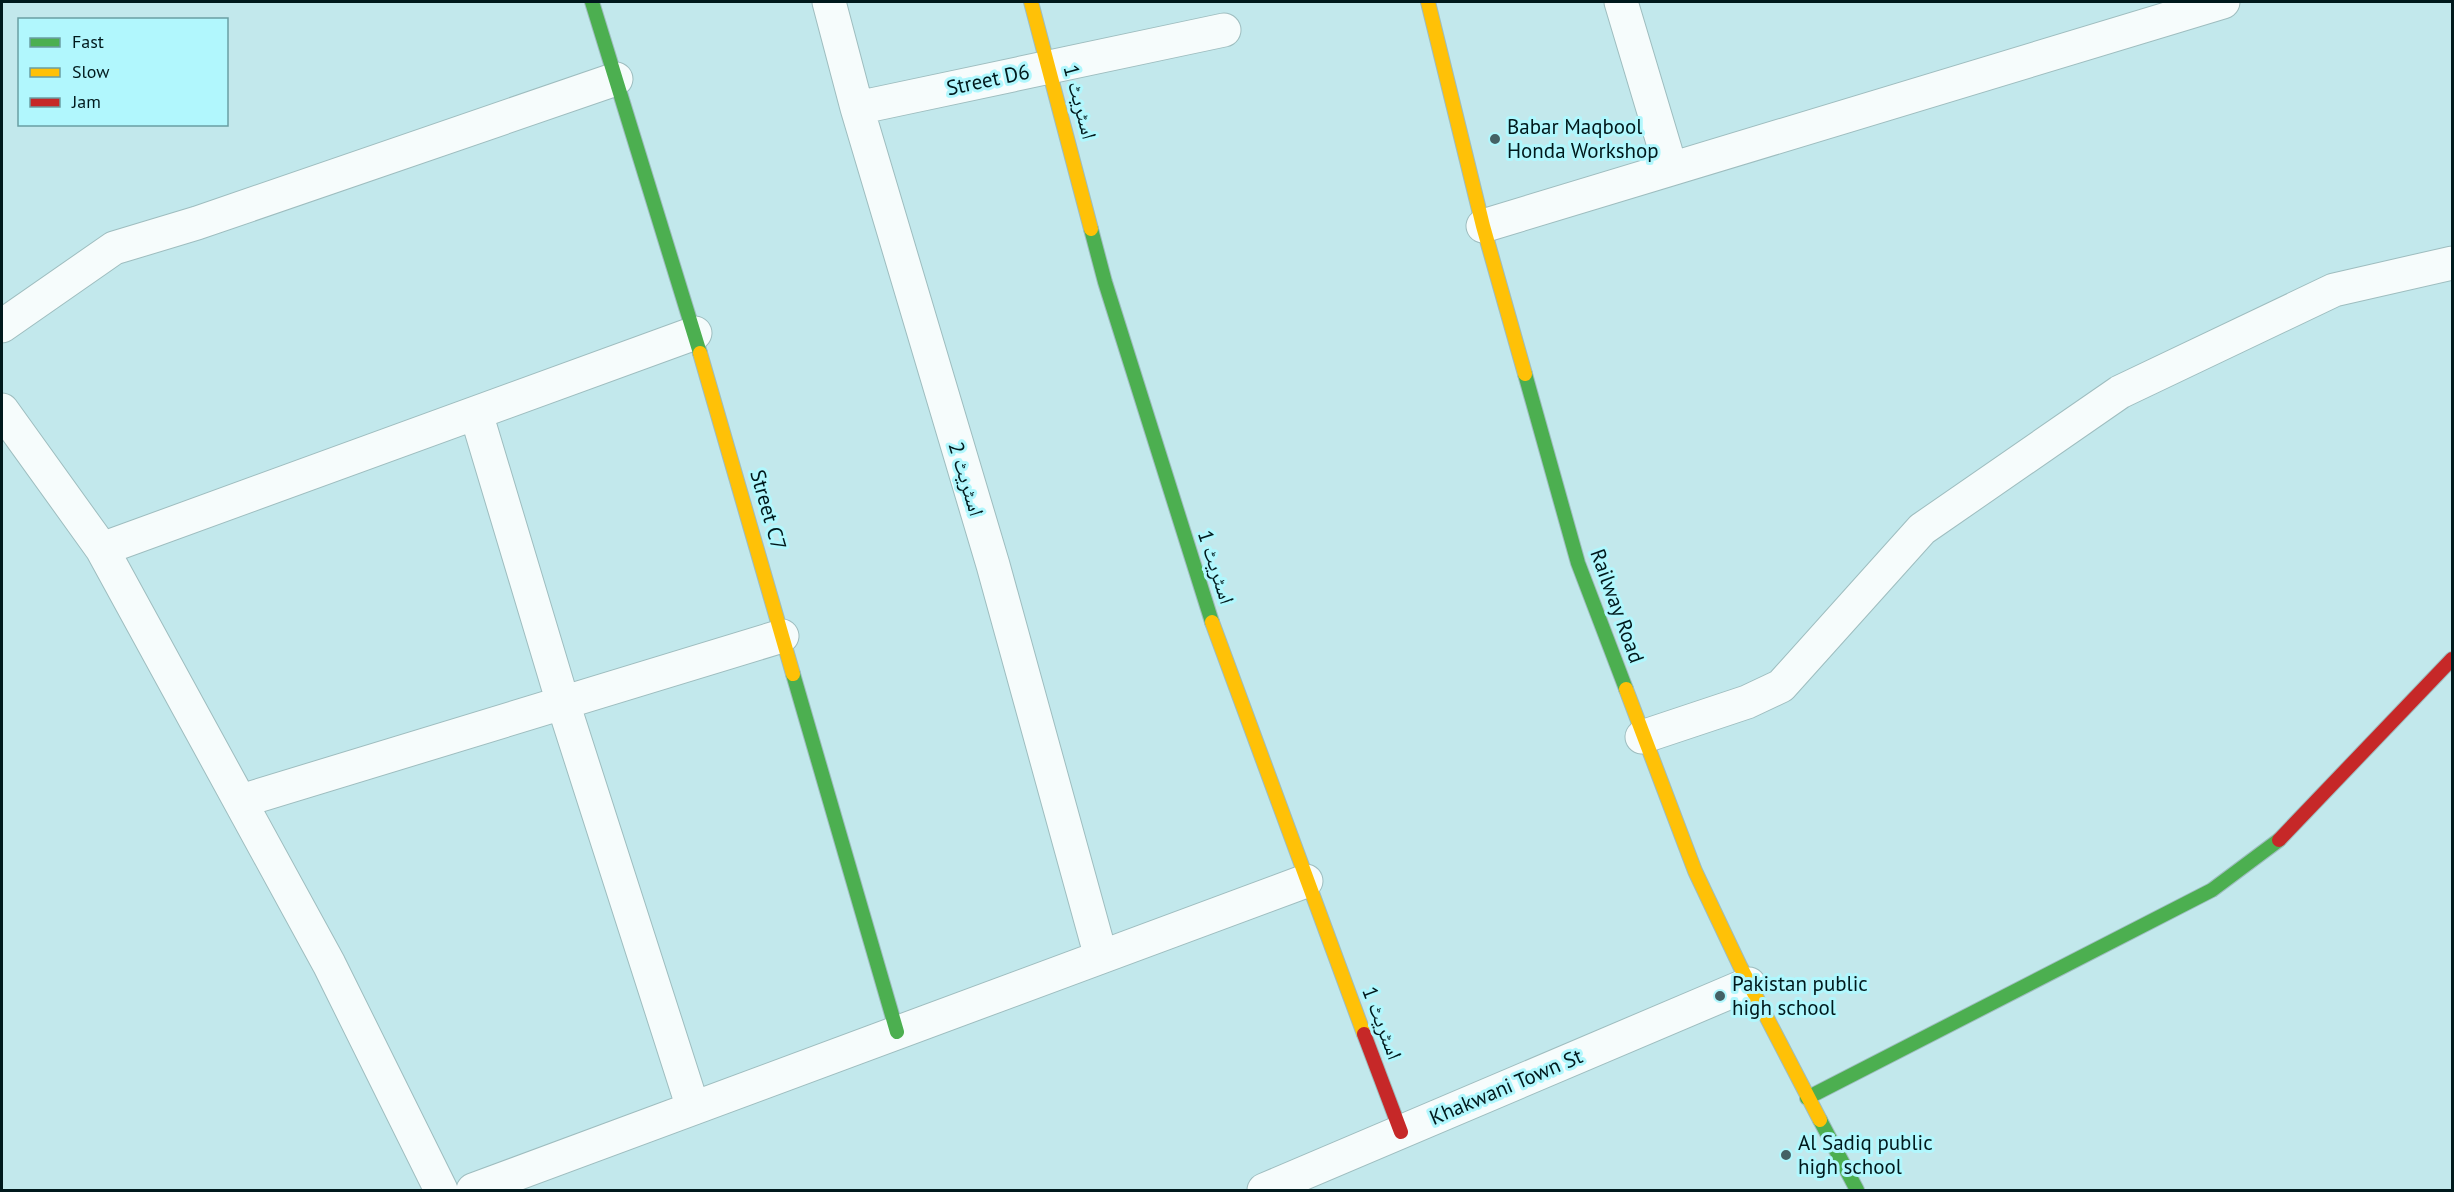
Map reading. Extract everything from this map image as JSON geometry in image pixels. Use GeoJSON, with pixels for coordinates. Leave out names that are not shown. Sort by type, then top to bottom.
{"type":"FeatureCollection","features":[{"type":"Feature","properties":{"kind":"street","name":"Street C7"},"geometry":{"type":"LineString","coordinates":[[592,2],[695,333],[897,1032]]}},
{"type":"Feature","properties":{"kind":"street","name":"اسٹریٹ 2"},"geometry":{"type":"LineString","coordinates":[[829,2],[857,108],[993,565],[1101,957]]}},
{"type":"Feature","properties":{"kind":"street","name":"اسٹریٹ 1"},"geometry":{"type":"LineString","coordinates":[[1031,2],[1105,282],[1199,585],[1306,881],[1401,1132]]}},
{"type":"Feature","properties":{"kind":"street","name":"Railway Road"},"geometry":{"type":"LineString","coordinates":[[1428,2],[1483,226],[1578,563],[1642,737],[1695,871],[1749,984],[1857,1191]]}},
{"type":"Feature","properties":{"kind":"street"},"geometry":{"type":"LineString","coordinates":[[1621,2],[1671,169]]}},
{"type":"Feature","properties":{"kind":"street"},"geometry":{"type":"LineString","coordinates":[[1483,226],[2223,2]]}},
{"type":"Feature","properties":{"kind":"street","name":"Street D6"},"geometry":{"type":"LineString","coordinates":[[857,108],[1224,30]]}},
{"type":"Feature","properties":{"kind":"street"},"geometry":{"type":"LineString","coordinates":[[2,326],[114,248],[197,223],[616,79]]}},
{"type":"Feature","properties":{"kind":"street"},"geometry":{"type":"LineString","coordinates":[[1642,737],[1748,702],[1781,686],[1922,529],[2120,392],[2334,290],[2452,263]]}},
{"type":"Feature","properties":{"kind":"street"},"geometry":{"type":"LineString","coordinates":[[102,549],[695,333]]}},
{"type":"Feature","properties":{"kind":"street"},"geometry":{"type":"LineString","coordinates":[[2,410],[102,549],[329,964],[441,1191]]}},
{"type":"Feature","properties":{"kind":"street"},"geometry":{"type":"LineString","coordinates":[[476,413],[563,703],[693,1108]]}},
{"type":"Feature","properties":{"kind":"street"},"geometry":{"type":"LineString","coordinates":[[241,801],[782,636]]}},
{"type":"Feature","properties":{"kind":"street"},"geometry":{"type":"LineString","coordinates":[[1807,1098],[2212,890],[2288,833],[2452,659]]}},
{"type":"Feature","properties":{"kind":"street"},"geometry":{"type":"LineString","coordinates":[[473,1191],[1306,881]]}},
{"type":"Feature","properties":{"kind":"street","name":"Khakwani Town St"},"geometry":{"type":"LineString","coordinates":[[1264,1191],[1299,1184],[1401,1132],[1749,984]]}},
{"type":"Feature","properties":{"kind":"traffic: fast"},"geometry":{"type":"LineString","coordinates":[[592,2],[700,353]]}},
{"type":"Feature","properties":{"kind":"traffic: fast"},"geometry":{"type":"LineString","coordinates":[[1091,229],[1105,282],[1212,622]]}},
{"type":"Feature","properties":{"kind":"traffic: fast"},"geometry":{"type":"LineString","coordinates":[[1525,374],[1578,563],[1626,689]]}},
{"type":"Feature","properties":{"kind":"traffic: fast"},"geometry":{"type":"LineString","coordinates":[[793,674],[897,1032]]}},
{"type":"Feature","properties":{"kind":"traffic: fast"},"geometry":{"type":"LineString","coordinates":[[1807,1098],[2212,890],[2279,840]]}},
{"type":"Feature","properties":{"kind":"traffic: fast"},"geometry":{"type":"LineString","coordinates":[[1820,1120],[1857,1190]]}},
{"type":"Feature","properties":{"kind":"traffic: slow"},"geometry":{"type":"LineString","coordinates":[[1031,2],[1091,229]]}},
{"type":"Feature","properties":{"kind":"traffic: slow"},"geometry":{"type":"LineString","coordinates":[[1428,2],[1483,226],[1525,374]]}},
{"type":"Feature","properties":{"kind":"traffic: slow"},"geometry":{"type":"LineString","coordinates":[[700,353],[793,674]]}},
{"type":"Feature","properties":{"kind":"traffic: slow"},"geometry":{"type":"LineString","coordinates":[[1212,622],[1364,1034]]}},
{"type":"Feature","properties":{"kind":"traffic: slow"},"geometry":{"type":"LineString","coordinates":[[1626,689],[1695,871],[1740,966],[1820,1120]]}},
{"type":"Feature","properties":{"kind":"traffic: jam"},"geometry":{"type":"LineString","coordinates":[[2279,840],[2452,659]]}},
{"type":"Feature","properties":{"kind":"traffic: jam"},"geometry":{"type":"LineString","coordinates":[[1364,1034],[1401,1132]]}},
{"type":"Feature","properties":{"kind":"place","name":"Babar Maqbool Honda Workshop"},"geometry":{"type":"Point","coordinates":[1495,139]}},
{"type":"Feature","properties":{"kind":"place","name":"Pakistan public high school"},"geometry":{"type":"Point","coordinates":[1720,996]}},
{"type":"Feature","properties":{"kind":"place","name":"Al Sadiq public high school"},"geometry":{"type":"Point","coordinates":[1786,1155]}}]}
